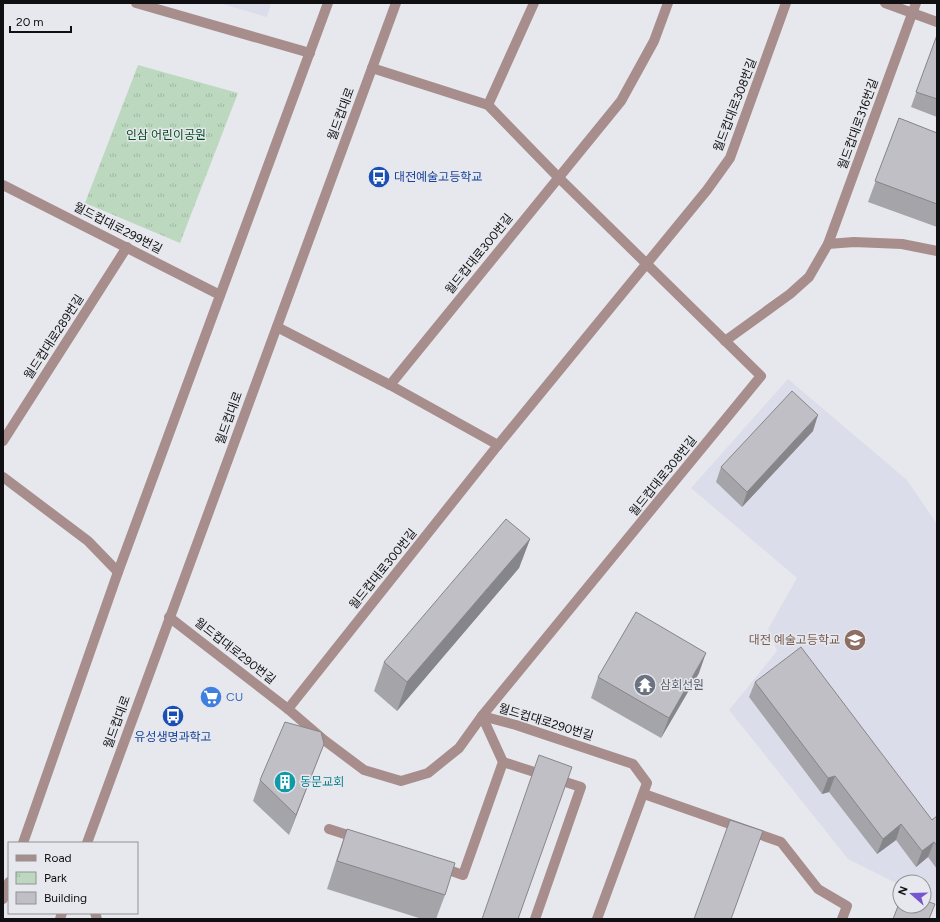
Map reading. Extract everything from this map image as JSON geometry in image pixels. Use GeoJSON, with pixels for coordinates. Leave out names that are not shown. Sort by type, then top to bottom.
{"type":"FeatureCollection","features":[{"type":"Feature","properties":{"kind":"street"},"geometry":{"type":"LineString","coordinates":[[136,3],[310,53]]}},
{"type":"Feature","properties":{"kind":"street"},"geometry":{"type":"LineString","coordinates":[[23,842],[118,572],[328,3]]}},
{"type":"Feature","properties":{"kind":"street","name":"월드컵대로"},"geometry":{"type":"LineString","coordinates":[[87,842],[396,3]]}},
{"type":"Feature","properties":{"kind":"street"},"geometry":{"type":"LineString","coordinates":[[488,105],[534,3]]}},
{"type":"Feature","properties":{"kind":"street"},"geometry":{"type":"LineString","coordinates":[[558,177],[621,101],[654,41],[668,3]]}},
{"type":"Feature","properties":{"kind":"street","name":"월드컵대로308번길"},"geometry":{"type":"LineString","coordinates":[[647,264],[708,190],[730,158],[786,3]]}},
{"type":"Feature","properties":{"kind":"street"},"geometry":{"type":"LineString","coordinates":[[885,3],[937,22]]}},
{"type":"Feature","properties":{"kind":"street","name":"월드컵대로316번길"},"geometry":{"type":"LineString","coordinates":[[725,341],[790,294],[809,277],[828,244],[916,3]]}},
{"type":"Feature","properties":{"kind":"street","name":"월드컵대로308번길"},"geometry":{"type":"LineString","coordinates":[[372,68],[488,105],[558,177],[761,376],[482,716]]}},
{"type":"Feature","properties":{"kind":"street","name":"월드컵대로300번길"},"geometry":{"type":"LineString","coordinates":[[390,385],[558,177]]}},
{"type":"Feature","properties":{"kind":"street","name":"월드컵대로299번길"},"geometry":{"type":"LineString","coordinates":[[3,185],[220,295]]}},
{"type":"Feature","properties":{"kind":"street"},"geometry":{"type":"LineString","coordinates":[[828,244],[854,242],[902,244],[937,251]]}},
{"type":"Feature","properties":{"kind":"street","name":"월드컵대로289번길"},"geometry":{"type":"LineString","coordinates":[[3,442],[127,247]]}},
{"type":"Feature","properties":{"kind":"street","name":"월드컵대로300번길"},"geometry":{"type":"LineString","coordinates":[[288,709],[498,445],[647,264]]}},
{"type":"Feature","properties":{"kind":"street"},"geometry":{"type":"LineString","coordinates":[[277,327],[390,385],[498,445]]}},
{"type":"Feature","properties":{"kind":"street"},"geometry":{"type":"LineString","coordinates":[[3,477],[88,541],[118,572]]}},
{"type":"Feature","properties":{"kind":"street","name":"월드컵대로290번길"},"geometry":{"type":"LineString","coordinates":[[169,617],[364,770],[401,781],[428,773],[459,748],[482,716],[516,724],[633,764],[647,783],[597,919]]}},
{"type":"Feature","properties":{"kind":"street"},"geometry":{"type":"LineString","coordinates":[[434,864],[463,875],[503,762],[482,716]]}},
{"type":"Feature","properties":{"kind":"street"},"geometry":{"type":"LineString","coordinates":[[503,762],[580,786],[535,919]]}},
{"type":"Feature","properties":{"kind":"street"},"geometry":{"type":"LineString","coordinates":[[644,794],[781,842],[818,889],[847,906],[842,919]]}},
{"type":"Feature","properties":{"kind":"street"},"geometry":{"type":"LineString","coordinates":[[92,829],[93,842]]}},
{"type":"Feature","properties":{"kind":"street"},"geometry":{"type":"LineString","coordinates":[[329,829],[366,842]]}},
{"type":"Feature","properties":{"kind":"street"},"geometry":{"type":"LineString","coordinates":[[3,899],[8,885]]}},
{"type":"Feature","properties":{"kind":"shaded area"},"geometry":{"type":"Polygon","coordinates":[[[219,3],[271,3],[267,17],[219,3]]]}},
{"type":"Feature","properties":{"kind":"shaded area","name":"대전 예술고등학교"},"geometry":{"type":"Polygon","coordinates":[[[788,379],[907,480],[937,524],[937,904],[932,902],[932,874],[892,874],[892,881],[848,859],[729,710],[777,651],[768,629],[797,578],[691,488],[788,379]]]}},
{"type":"Feature","properties":{"kind":"green space","name":"인삼 어린이공원"},"geometry":{"type":"Polygon","coordinates":[[[138,65],[238,93],[180,243],[85,203],[138,65]]]}},
{"type":"Feature","properties":{"kind":"building"},"geometry":{"type":"Polygon","coordinates":[[[937,35],[937,99],[916,92],[937,35]]]}},
{"type":"Feature","properties":{"kind":"building"},"geometry":{"type":"Polygon","coordinates":[[[899,118],[937,133],[937,204],[875,181],[899,118]]]}},
{"type":"Feature","properties":{"kind":"building"},"geometry":{"type":"Polygon","coordinates":[[[792,391],[818,415],[747,492],[721,467],[792,391]]]}},
{"type":"Feature","properties":{"kind":"building"},"geometry":{"type":"Polygon","coordinates":[[[506,519],[530,539],[407,682],[384,662],[506,519]]]}},
{"type":"Feature","properties":{"kind":"building","name":"삼회선원"},"geometry":{"type":"Polygon","coordinates":[[[636,612],[706,653],[669,718],[598,677],[636,612]]]}},
{"type":"Feature","properties":{"kind":"building"},"geometry":{"type":"Polygon","coordinates":[[[801,647],[932,820],[937,816],[937,846],[934,842],[922,851],[901,824],[883,839],[835,776],[828,778],[755,682],[801,647]]]}},
{"type":"Feature","properties":{"kind":"building","name":"동문교회"},"geometry":{"type":"Polygon","coordinates":[[[285,722],[321,732],[324,744],[296,815],[260,780],[285,722]]]}},
{"type":"Feature","properties":{"kind":"building"},"geometry":{"type":"Polygon","coordinates":[[[539,755],[572,767],[518,919],[482,919],[539,755]]]}},
{"type":"Feature","properties":{"kind":"building"},"geometry":{"type":"Polygon","coordinates":[[[730,820],[763,831],[731,919],[694,919],[730,820]]]}},
{"type":"Feature","properties":{"kind":"building"},"geometry":{"type":"Polygon","coordinates":[[[347,829],[455,863],[445,895],[337,861],[347,829]]]}},
{"type":"Feature","properties":{"kind":"building"},"geometry":{"type":"Polygon","coordinates":[[[932,903],[935,904],[932,912],[932,903]]]}},
{"type":"Feature","properties":{"kind":"building"},"geometry":{"type":"Polygon","coordinates":[[[895,914],[931,914],[929,919],[893,919],[895,914]]]}},
{"type":"Feature","properties":{"kind":"place","name":"대전예술고등학교"},"geometry":{"type":"Point","coordinates":[379,177]}},
{"type":"Feature","properties":{"kind":"place","name":"대전 예술고등학교"},"geometry":{"type":"Point","coordinates":[855,640]}},
{"type":"Feature","properties":{"kind":"place","name":"삼회선원"},"geometry":{"type":"Point","coordinates":[645,685]}},
{"type":"Feature","properties":{"kind":"place","name":"CU"},"geometry":{"type":"Point","coordinates":[211,697]}},
{"type":"Feature","properties":{"kind":"place","name":"유성생명과학고"},"geometry":{"type":"Point","coordinates":[173,716]}},
{"type":"Feature","properties":{"kind":"place","name":"동문교회"},"geometry":{"type":"Point","coordinates":[285,782]}}]}
